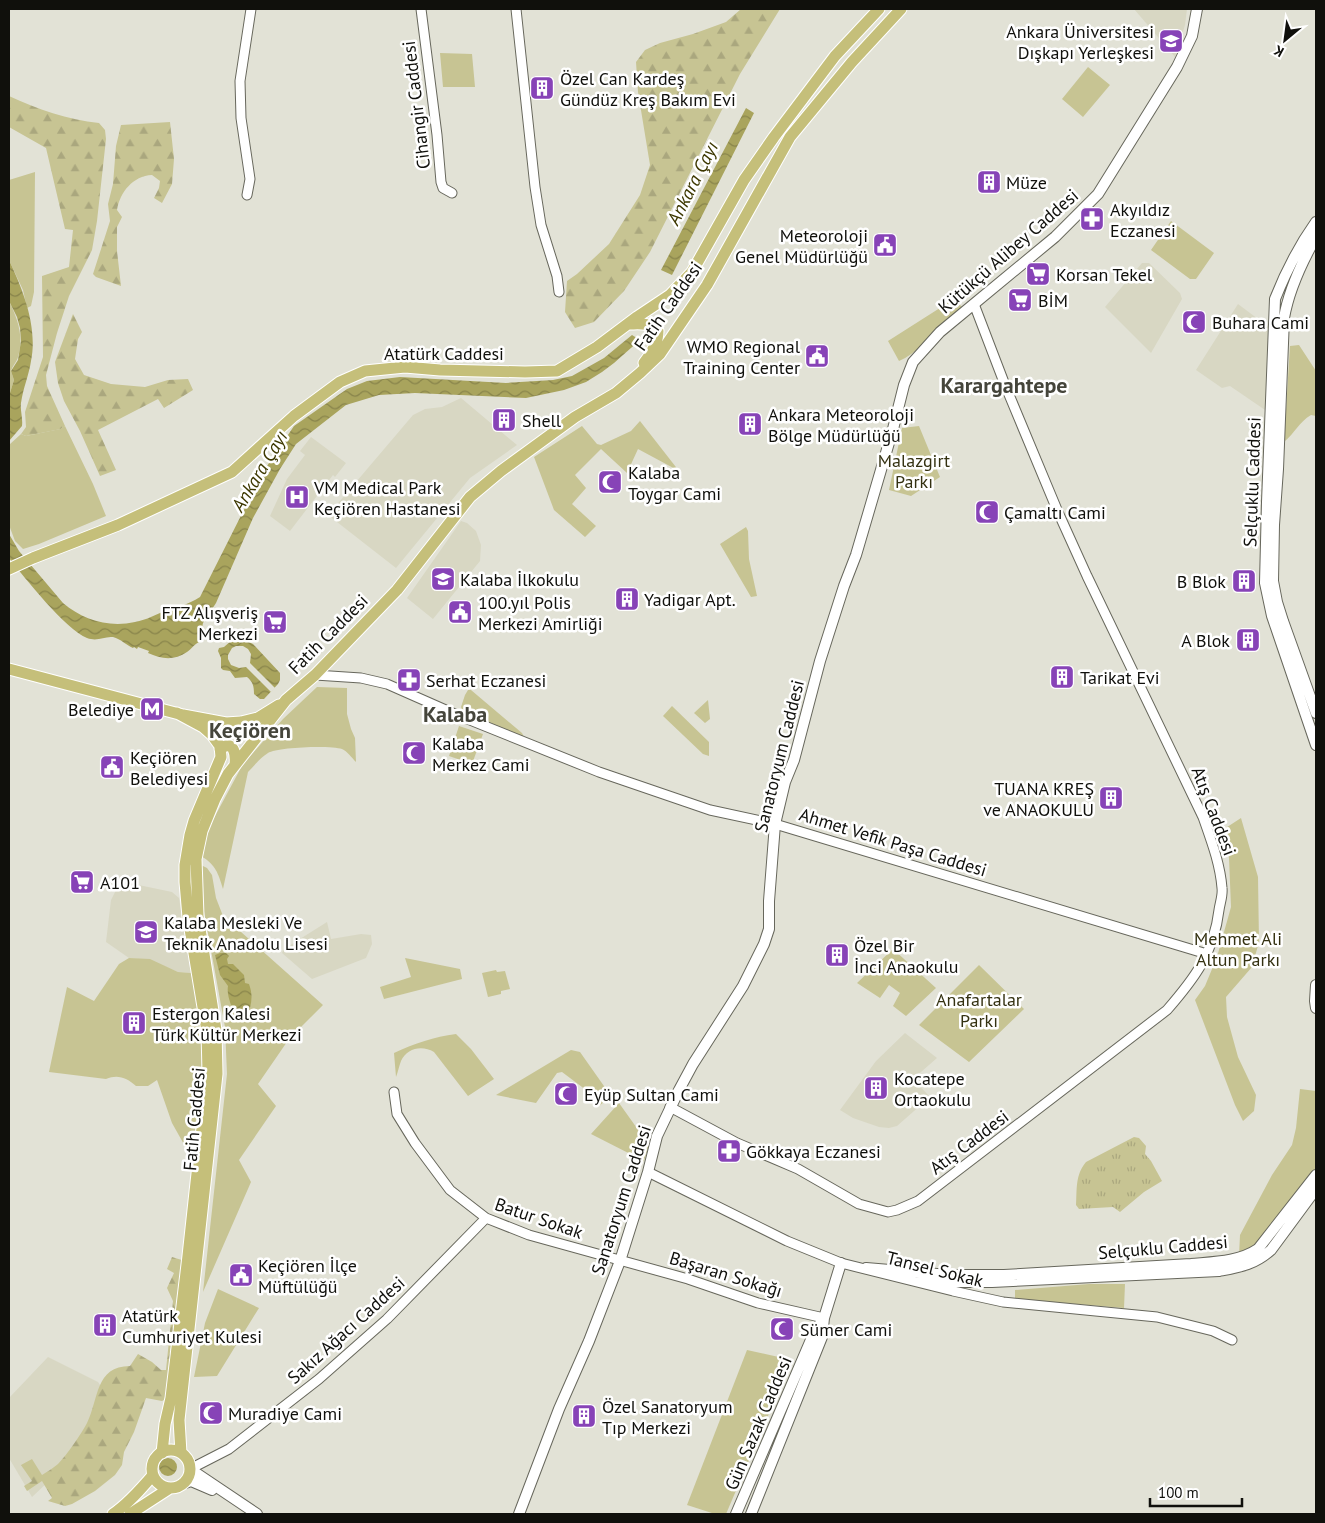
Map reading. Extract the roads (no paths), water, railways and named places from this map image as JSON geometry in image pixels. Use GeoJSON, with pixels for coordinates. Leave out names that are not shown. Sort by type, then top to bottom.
{"type":"FeatureCollection","features":[{"type":"Feature","properties":{"kind":"main road","name":"Fatih Caddesi"},"geometry":{"type":"LineString","coordinates":[[628,324],[670,295],[692,272],[744,180],[774,137],[835,56],[879,9]]}},
{"type":"Feature","properties":{"kind":"main road","name":"Fatih Caddesi"},"geometry":{"type":"LineString","coordinates":[[181,1453],[180,1420],[217,1074],[216,1030],[198,916],[196,858],[202,831],[215,799],[228,774],[286,700],[315,675],[397,590],[470,497],[501,471],[575,417],[616,393],[660,354],[706,285],[790,137],[852,62],[901,9]]}},
{"type":"Feature","properties":{"kind":"main road","name":"Kütükçü Alibey Caddesi"},"geometry":{"type":"LineString","coordinates":[[904,385],[913,362],[940,332],[1055,237],[1098,194],[1177,67],[1192,36],[1195,9]]}},
{"type":"Feature","properties":{"kind":"main road","name":"Selçuklu Caddesi"},"geometry":{"type":"LineString","coordinates":[[1316,222],[1286,272],[1275,299],[1265,583],[1272,616],[1316,745]]}},
{"type":"Feature","properties":{"kind":"main road","name":"Selçuklu Caddesi"},"geometry":{"type":"LineString","coordinates":[[1316,237],[1306,254],[1289,295],[1284,318],[1273,581],[1283,621],[1316,713]]}},
{"type":"Feature","properties":{"kind":"main road"},"geometry":{"type":"LineString","coordinates":[[628,324],[646,323],[653,325],[658,331],[658,339],[650,356],[629,382]]}},
{"type":"Feature","properties":{"kind":"main road","name":"Atatürk Caddesi"},"geometry":{"type":"LineString","coordinates":[[11,569],[118,525],[232,472],[294,416],[340,382],[365,371],[405,367],[440,370],[557,371],[597,347],[628,324]]}},
{"type":"Feature","properties":{"kind":"main road","name":"Sanatoryum Caddesi"},"geometry":{"type":"LineString","coordinates":[[519,1514],[559,1409],[589,1341],[620,1260],[648,1172],[657,1136],[693,1064],[743,986],[770,929],[769,901],[775,824],[785,782],[794,760],[820,661],[844,586],[854,562],[874,496],[904,385]]}},
{"type":"Feature","properties":{"kind":"main road"},"geometry":{"type":"LineString","coordinates":[[9,669],[177,713],[226,723],[258,718],[286,700]]}},
{"type":"Feature","properties":{"kind":"main road"},"geometry":{"type":"LineString","coordinates":[[177,713],[203,726],[220,746],[220,749],[225,746],[233,748],[235,752],[235,765]]}},
{"type":"Feature","properties":{"kind":"main road","name":"Fatih Caddesi"},"geometry":{"type":"LineString","coordinates":[[162,1453],[164,1424],[170,1398],[188,1256],[208,1073],[206,1031],[188,917],[185,882],[186,865],[194,821],[221,757],[220,749]]}},
{"type":"Feature","properties":{"kind":"main road"},"geometry":{"type":"LineString","coordinates":[[1316,985],[1316,1008]]}},
{"type":"Feature","properties":{"kind":"main road","name":"Selçuklu Caddesi"},"geometry":{"type":"LineString","coordinates":[[866,1268],[940,1282],[1217,1262],[1252,1254],[1265,1242],[1316,1175]]}},
{"type":"Feature","properties":{"kind":"main road","name":"Selçuklu Caddesi"},"geometry":{"type":"LineString","coordinates":[[1004,1278],[1219,1271],[1254,1263],[1271,1250],[1316,1189]]}},
{"type":"Feature","properties":{"kind":"main road","name":"Gün Sazak Caddesi"},"geometry":{"type":"LineString","coordinates":[[751,1514],[822,1337],[824,1318],[841,1263]]}},
{"type":"Feature","properties":{"kind":"main road","name":"Gün Sazak Caddesi"},"geometry":{"type":"LineString","coordinates":[[736,1514],[813,1335],[824,1318]]}},
{"type":"Feature","properties":{"kind":"main road"},"geometry":{"type":"LineString","coordinates":[[170,1488],[160,1484],[153,1475],[152,1468],[154,1462],[162,1453],[171,1450],[181,1453],[189,1463],[188,1478],[182,1484]]}},
{"type":"Feature","properties":{"kind":"main road"},"geometry":{"type":"LineString","coordinates":[[190,1469],[257,1514]]}},
{"type":"Feature","properties":{"kind":"main road"},"geometry":{"type":"LineString","coordinates":[[113,1514],[140,1490],[153,1475]]}},
{"type":"Feature","properties":{"kind":"main road"},"geometry":{"type":"LineString","coordinates":[[130,1514],[170,1488],[191,1481],[206,1487],[246,1514]]}},
{"type":"Feature","properties":{"kind":"street"},"geometry":{"type":"LineString","coordinates":[[247,195],[250,179],[241,118],[240,81],[251,9]]}},
{"type":"Feature","properties":{"kind":"street","name":"Cihangir Caddesi"},"geometry":{"type":"LineString","coordinates":[[421,9],[441,182],[443,188],[452,193]]}},
{"type":"Feature","properties":{"kind":"street"},"geometry":{"type":"LineString","coordinates":[[516,9],[535,187],[541,225],[557,276],[559,292]]}},
{"type":"Feature","properties":{"kind":"street","name":"Atış Caddesi"},"geometry":{"type":"LineString","coordinates":[[670,1107],[737,1143],[798,1169],[859,1204],[881,1211],[897,1210],[918,1201],[1166,1010],[1190,983],[1208,954],[1218,921],[1222,889],[1216,856],[1206,825],[1058,512],[1005,385],[974,304]]}},
{"type":"Feature","properties":{"kind":"street","name":"Ahmet Vefik Paşa Caddesi"},"geometry":{"type":"LineString","coordinates":[[315,675],[361,678],[387,684],[455,714],[599,772],[710,810],[775,824],[1208,954]]}},
{"type":"Feature","properties":{"kind":"street","name":"Batur Sokak"},"geometry":{"type":"LineString","coordinates":[[394,1092],[397,1114],[415,1143],[450,1190],[486,1218],[529,1235],[620,1260]]}},
{"type":"Feature","properties":{"kind":"street","name":"Tansel Sokak"},"geometry":{"type":"LineString","coordinates":[[648,1172],[787,1242],[841,1263],[953,1292],[1003,1302],[1157,1317],[1213,1331],[1232,1340]]}},
{"type":"Feature","properties":{"kind":"street","name":"Sakız Ağacı Caddesi"},"geometry":{"type":"LineString","coordinates":[[190,1469],[229,1448],[319,1378],[387,1319],[486,1218]]}},
{"type":"Feature","properties":{"kind":"street","name":"Başaran Sokağı"},"geometry":{"type":"LineString","coordinates":[[620,1260],[688,1279],[758,1303],[824,1318]]}},
{"type":"Feature","properties":{"kind":"water"},"geometry":{"type":"Polygon","coordinates":[[[746,108],[754,113],[672,275],[661,270],[746,108]]]}},
{"type":"Feature","properties":{"kind":"water"},"geometry":{"type":"Polygon","coordinates":[[[9,260],[28,309],[33,348],[21,403],[22,426],[9,441],[9,396],[14,380],[11,371],[18,360],[21,341],[17,317],[9,301],[9,260]]]}},
{"type":"Feature","properties":{"kind":"water"},"geometry":{"type":"Polygon","coordinates":[[[632,335],[640,340],[614,363],[586,382],[564,390],[526,398],[415,393],[379,395],[346,405],[296,444],[253,518],[216,603],[203,623],[199,642],[187,652],[177,657],[158,657],[138,647],[137,649],[133,648],[113,637],[91,639],[78,633],[57,614],[9,558],[9,534],[19,551],[63,603],[71,609],[88,618],[106,623],[125,624],[144,620],[188,604],[200,597],[263,472],[294,426],[347,389],[367,381],[400,377],[506,383],[553,380],[572,376],[604,358],[632,335]]]}},
{"type":"Feature","properties":{"kind":"water"},"geometry":{"type":"Polygon","coordinates":[[[243,639],[253,644],[280,673],[278,684],[264,699],[260,699],[254,694],[253,684],[247,677],[235,678],[230,671],[221,668],[219,648],[224,647],[232,640],[243,639]]]}},
{"type":"Feature","properties":{"kind":"water"},"geometry":{"type":"Polygon","coordinates":[[[226,953],[229,956],[227,959],[228,964],[233,964],[244,975],[245,983],[249,984],[251,1002],[245,1021],[237,1020],[229,999],[228,986],[220,975],[215,955],[226,953]]]}},
{"type":"Feature","properties":{"kind":"water"},"geometry":{"type":"Polygon","coordinates":[[[164,1458],[172,1458],[177,1463],[175,1474],[164,1476],[159,1471],[159,1463],[164,1458]]]}},
{"type":"Feature","properties":{"kind":"place","name":"Ankara Üniversitesi Dışkapı Yerleşkesi"},"geometry":{"type":"Point","coordinates":[1171,41]}},
{"type":"Feature","properties":{"kind":"place","name":"Özel Can Kardeş Gündüz Kreş Bakım Evi"},"geometry":{"type":"Point","coordinates":[542,88]}},
{"type":"Feature","properties":{"kind":"place","name":"Müze"},"geometry":{"type":"Point","coordinates":[989,182]}},
{"type":"Feature","properties":{"kind":"place","name":"Akyıldız Eczanesi"},"geometry":{"type":"Point","coordinates":[1092,219]}},
{"type":"Feature","properties":{"kind":"place","name":"Meteoroloji Genel Müdürlüğü"},"geometry":{"type":"Point","coordinates":[885,245]}},
{"type":"Feature","properties":{"kind":"place","name":"Korsan Tekel"},"geometry":{"type":"Point","coordinates":[1038,274]}},
{"type":"Feature","properties":{"kind":"place","name":"BİM"},"geometry":{"type":"Point","coordinates":[1020,300]}},
{"type":"Feature","properties":{"kind":"place","name":"Buhara Cami"},"geometry":{"type":"Point","coordinates":[1194,322]}},
{"type":"Feature","properties":{"kind":"place","name":"WMO Regional Training Center"},"geometry":{"type":"Point","coordinates":[817,356]}},
{"type":"Feature","properties":{"kind":"place","name":"Shell"},"geometry":{"type":"Point","coordinates":[504,420]}},
{"type":"Feature","properties":{"kind":"place","name":"Ankara Meteoroloji Bölge Müdürlüğü"},"geometry":{"type":"Point","coordinates":[750,424]}},
{"type":"Feature","properties":{"kind":"place","name":"Kalaba Toygar Cami"},"geometry":{"type":"Point","coordinates":[610,482]}},
{"type":"Feature","properties":{"kind":"place","name":"VM Medical Park Keçiören Hastanesi"},"geometry":{"type":"Point","coordinates":[297,497]}},
{"type":"Feature","properties":{"kind":"place","name":"Çamaltı Cami"},"geometry":{"type":"Point","coordinates":[987,512]}},
{"type":"Feature","properties":{"kind":"place","name":"Kalaba İlkokulu"},"geometry":{"type":"Point","coordinates":[443,579]}},
{"type":"Feature","properties":{"kind":"place","name":"B Blok"},"geometry":{"type":"Point","coordinates":[1244,581]}},
{"type":"Feature","properties":{"kind":"place","name":"Yadigar Apt."},"geometry":{"type":"Point","coordinates":[627,599]}},
{"type":"Feature","properties":{"kind":"place","name":"100.yıl Polis Merkezi Amirliği"},"geometry":{"type":"Point","coordinates":[460,612]}},
{"type":"Feature","properties":{"kind":"place","name":"FTZ Alışveriş Merkezi"},"geometry":{"type":"Point","coordinates":[275,622]}},
{"type":"Feature","properties":{"kind":"place","name":"A Blok"},"geometry":{"type":"Point","coordinates":[1248,640]}},
{"type":"Feature","properties":{"kind":"place","name":"Tarikat Evi"},"geometry":{"type":"Point","coordinates":[1062,677]}},
{"type":"Feature","properties":{"kind":"place","name":"Serhat Eczanesi"},"geometry":{"type":"Point","coordinates":[409,680]}},
{"type":"Feature","properties":{"kind":"place","name":"Belediye"},"geometry":{"type":"Point","coordinates":[152,709]}},
{"type":"Feature","properties":{"kind":"place","name":"Kalaba Merkez Cami"},"geometry":{"type":"Point","coordinates":[414,753]}},
{"type":"Feature","properties":{"kind":"place","name":"Keçiören Belediyesi"},"geometry":{"type":"Point","coordinates":[112,767]}},
{"type":"Feature","properties":{"kind":"place","name":"TUANA KREŞ ve ANAOKULU"},"geometry":{"type":"Point","coordinates":[1111,798]}},
{"type":"Feature","properties":{"kind":"place","name":"A101"},"geometry":{"type":"Point","coordinates":[82,882]}},
{"type":"Feature","properties":{"kind":"place","name":"Kalaba Mesleki Ve Teknik Anadolu Lisesi"},"geometry":{"type":"Point","coordinates":[146,932]}},
{"type":"Feature","properties":{"kind":"place","name":"Özel Bir İnci Anaokulu"},"geometry":{"type":"Point","coordinates":[837,955]}},
{"type":"Feature","properties":{"kind":"place","name":"Estergon Kalesi Türk Kültür Merkezi"},"geometry":{"type":"Point","coordinates":[134,1023]}},
{"type":"Feature","properties":{"kind":"place","name":"Kocatepe Ortaokulu"},"geometry":{"type":"Point","coordinates":[876,1088]}},
{"type":"Feature","properties":{"kind":"place","name":"Eyüp Sultan Cami"},"geometry":{"type":"Point","coordinates":[566,1094]}},
{"type":"Feature","properties":{"kind":"place","name":"Gökkaya Eczanesi"},"geometry":{"type":"Point","coordinates":[729,1151]}},
{"type":"Feature","properties":{"kind":"place","name":"Keçiören İlçe Müftülüğü"},"geometry":{"type":"Point","coordinates":[241,1275]}},
{"type":"Feature","properties":{"kind":"place","name":"Atatürk Cumhuriyet Kulesi"},"geometry":{"type":"Point","coordinates":[105,1325]}},
{"type":"Feature","properties":{"kind":"place","name":"Sümer Cami"},"geometry":{"type":"Point","coordinates":[782,1329]}},
{"type":"Feature","properties":{"kind":"place","name":"Muradiye Cami"},"geometry":{"type":"Point","coordinates":[211,1413]}},
{"type":"Feature","properties":{"kind":"place","name":"Özel Sanatoryum Tıp Merkezi"},"geometry":{"type":"Point","coordinates":[584,1416]}},
{"type":"Feature","properties":{"kind":"district","name":"Karargahtepe"},"geometry":{"type":"Point","coordinates":[1004,385]}},
{"type":"Feature","properties":{"kind":"district","name":"Kalaba"},"geometry":{"type":"Point","coordinates":[455,714]}},
{"type":"Feature","properties":{"kind":"district","name":"Keçiören"},"geometry":{"type":"Point","coordinates":[250,730]}},
{"type":"Feature","properties":{"kind":"water label","name":"Ankara Çayı"},"geometry":{"type":"Point","coordinates":[692,183]}},
{"type":"Feature","properties":{"kind":"water label","name":"Ankara Çayı"},"geometry":{"type":"Point","coordinates":[259,471]}},
{"type":"Feature","properties":{"kind":"park label","name":"Malazgirt Parkı"},"geometry":{"type":"Point","coordinates":[914,470]}},
{"type":"Feature","properties":{"kind":"park label","name":"Mehmet Ali Altun Parkı"},"geometry":{"type":"Point","coordinates":[1238,948]}},
{"type":"Feature","properties":{"kind":"park label","name":"Anafartalar Parkı"},"geometry":{"type":"Point","coordinates":[979,1009]}}]}
